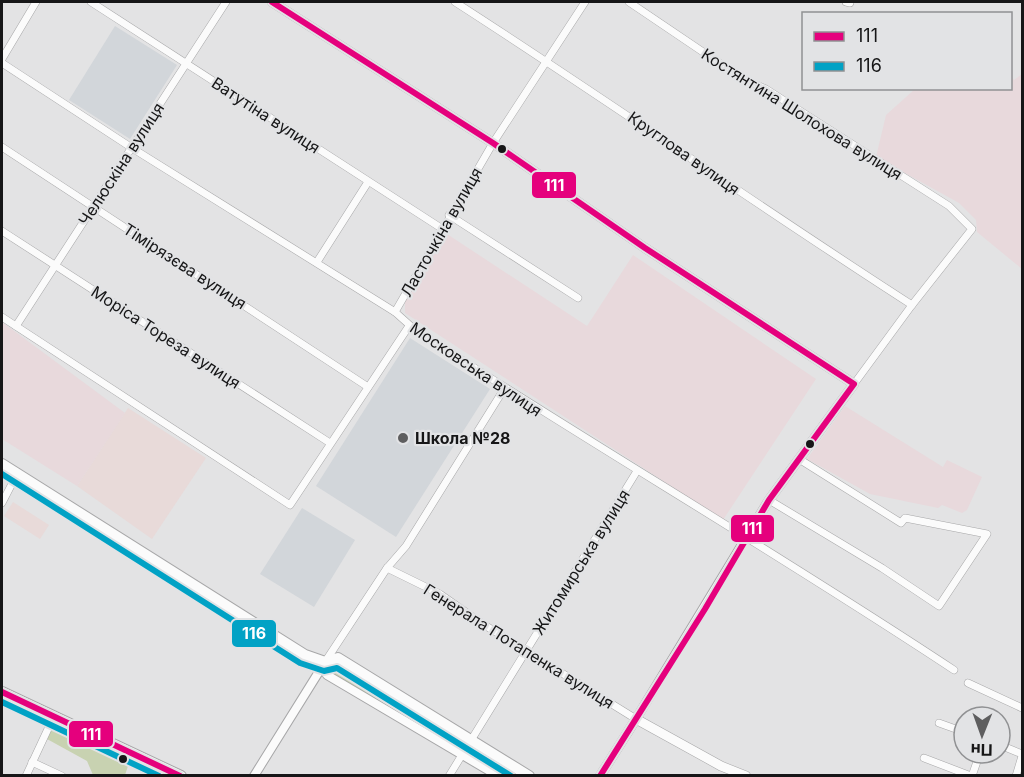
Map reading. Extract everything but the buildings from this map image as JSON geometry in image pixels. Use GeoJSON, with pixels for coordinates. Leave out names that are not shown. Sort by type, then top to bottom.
{"type":"FeatureCollection","features":[{"type":"Feature","properties":{"kind":"main road"},"geometry":{"type":"LineString","coordinates":[[2,464],[305,655],[325,662],[338,658],[529,776]]}},
{"type":"Feature","properties":{"kind":"main road"},"geometry":{"type":"LineString","coordinates":[[2,692],[181,776]]}},
{"type":"Feature","properties":{"kind":"main road"},"geometry":{"type":"LineString","coordinates":[[600,776],[636,719]]}},
{"type":"Feature","properties":{"kind":"main road","name":"Генерала Потапенка вулиця"},"geometry":{"type":"LineString","coordinates":[[636,719],[721,766],[746,776]]}},
{"type":"Feature","properties":{"kind":"street"},"geometry":{"type":"LineString","coordinates":[[2,61],[36,2]]}},
{"type":"Feature","properties":{"kind":"street","name":"Ватутіна вулиця"},"geometry":{"type":"LineString","coordinates":[[91,2],[441,228]]}},
{"type":"Feature","properties":{"kind":"street","name":"Челюскіна вулиця"},"geometry":{"type":"LineString","coordinates":[[16,326],[226,2]]}},
{"type":"Feature","properties":{"kind":"street"},"geometry":{"type":"LineString","coordinates":[[272,2],[493,143],[645,248],[854,384]]}},
{"type":"Feature","properties":{"kind":"street","name":"Круглова вулиця"},"geometry":{"type":"LineString","coordinates":[[455,2],[548,61],[809,238],[912,304]]}},
{"type":"Feature","properties":{"kind":"street","name":"Ласточкіна вулиця"},"geometry":{"type":"LineString","coordinates":[[395,312],[448,215],[585,2]]}},
{"type":"Feature","properties":{"kind":"street","name":"Костянтина Шолохова вулиця"},"geometry":{"type":"LineString","coordinates":[[629,2],[744,79],[766,89],[949,206],[972,229],[912,304]]}},
{"type":"Feature","properties":{"kind":"street","name":"Московська вулиця"},"geometry":{"type":"LineString","coordinates":[[2,61],[132,148],[395,312],[409,326],[504,389],[954,669]]}},
{"type":"Feature","properties":{"kind":"street","name":"Тімірязєва вулиця"},"geometry":{"type":"LineString","coordinates":[[2,147],[368,387]]}},
{"type":"Feature","properties":{"kind":"street"},"geometry":{"type":"LineString","coordinates":[[316,261],[368,182]]}},
{"type":"Feature","properties":{"kind":"street"},"geometry":{"type":"LineString","coordinates":[[448,215],[578,298]]}},
{"type":"Feature","properties":{"kind":"street","name":"Моріса Тореза вулиця"},"geometry":{"type":"LineString","coordinates":[[2,231],[330,443]]}},
{"type":"Feature","properties":{"kind":"street"},"geometry":{"type":"LineString","coordinates":[[636,719],[705,609],[745,537],[769,500],[912,304]]}},
{"type":"Feature","properties":{"kind":"street"},"geometry":{"type":"LineString","coordinates":[[2,317],[290,505],[409,326]]}},
{"type":"Feature","properties":{"kind":"street"},"geometry":{"type":"LineString","coordinates":[[254,776],[313,680],[387,568],[406,546],[504,389]]}},
{"type":"Feature","properties":{"kind":"street"},"geometry":{"type":"LineString","coordinates":[[769,500],[882,568],[939,606],[987,534],[905,518],[901,523],[799,459]]}},
{"type":"Feature","properties":{"kind":"street","name":"Житомирська вулиця"},"geometry":{"type":"LineString","coordinates":[[449,776],[637,471]]}},
{"type":"Feature","properties":{"kind":"street"},"geometry":{"type":"LineString","coordinates":[[2,503],[17,474]]}},
{"type":"Feature","properties":{"kind":"street","name":"Генерала Потапенка вулиця"},"geometry":{"type":"LineString","coordinates":[[387,568],[440,594],[636,719]]}},
{"type":"Feature","properties":{"kind":"street"},"geometry":{"type":"LineString","coordinates":[[325,662],[327,675]]}},
{"type":"Feature","properties":{"kind":"street"},"geometry":{"type":"LineString","coordinates":[[313,680],[327,675],[498,776]]}},
{"type":"Feature","properties":{"kind":"street"},"geometry":{"type":"LineString","coordinates":[[968,684],[1023,708]]}},
{"type":"Feature","properties":{"kind":"street"},"geometry":{"type":"LineString","coordinates":[[26,776],[54,716]]}},
{"type":"Feature","properties":{"kind":"street"},"geometry":{"type":"LineString","coordinates":[[939,723],[952,728]]}},
{"type":"Feature","properties":{"kind":"street"},"geometry":{"type":"LineString","coordinates":[[1016,776],[1023,755]]}},
{"type":"Feature","properties":{"kind":"street"},"geometry":{"type":"LineString","coordinates":[[924,758],[971,776]]}},
{"type":"Feature","properties":{"kind":"street"},"geometry":{"type":"LineString","coordinates":[[32,762],[62,776]]}},
{"type":"Feature","properties":{"kind":"street"},"geometry":{"type":"LineString","coordinates":[[153,776],[158,764]]}},
{"type":"Feature","properties":{"kind":"shaded area"},"geometry":{"type":"Polygon","coordinates":[[[115,26],[177,65],[130,139],[69,100],[115,26]]]}},
{"type":"Feature","properties":{"kind":"shaded area"},"geometry":{"type":"Polygon","coordinates":[[[1022,74],[1022,269],[977,232],[976,220],[959,203],[876,157],[886,115],[914,90],[1012,90],[1012,77],[1014,80],[1022,74]]]}},
{"type":"Feature","properties":{"kind":"shaded area"},"geometry":{"type":"Polygon","coordinates":[[[447,234],[587,326],[633,255],[816,379],[723,520],[405,313],[405,299],[447,234]]]}},
{"type":"Feature","properties":{"kind":"shaded area"},"geometry":{"type":"Polygon","coordinates":[[[2,322],[125,413],[77,486],[2,439],[2,322]]]}},
{"type":"Feature","properties":{"kind":"shaded area","name":"Школа №28"},"geometry":{"type":"Polygon","coordinates":[[[410,338],[490,389],[396,537],[316,486],[410,338]]]}},
{"type":"Feature","properties":{"kind":"shaded area"},"geometry":{"type":"Polygon","coordinates":[[[845,406],[943,467],[947,460],[982,477],[967,510],[962,513],[942,505],[938,508],[870,494],[807,459],[845,406]]]}},
{"type":"Feature","properties":{"kind":"shaded area"},"geometry":{"type":"Polygon","coordinates":[[[128,408],[206,458],[152,539],[77,486],[128,408]]]}},
{"type":"Feature","properties":{"kind":"shaded area"},"geometry":{"type":"Polygon","coordinates":[[[13,502],[49,525],[40,539],[4,516],[13,502]]]}},
{"type":"Feature","properties":{"kind":"shaded area"},"geometry":{"type":"Polygon","coordinates":[[[302,508],[355,540],[314,607],[260,574],[302,508]]]}},
{"type":"Feature","properties":{"kind":"green space"},"geometry":{"type":"Polygon","coordinates":[[[336,662],[463,740],[463,744],[454,746],[336,677],[331,671],[336,662]]]}},
{"type":"Feature","properties":{"kind":"green space"},"geometry":{"type":"Polygon","coordinates":[[[54,723],[114,753],[112,759],[128,766],[125,775],[93,775],[87,761],[47,739],[54,723]]]}},
{"type":"Feature","properties":{"kind":"green space"},"geometry":{"type":"Polygon","coordinates":[[[473,746],[525,775],[510,774],[487,766],[469,752],[473,746]]]}},
{"type":"Feature","properties":{"kind":"transit line","name":"111"},"geometry":{"type":"LineString","coordinates":[[272,2],[493,143],[645,248],[854,384],[769,500],[705,609],[600,776]]}},
{"type":"Feature","properties":{"kind":"transit line","name":"116"},"geometry":{"type":"LineString","coordinates":[[2,474],[300,663],[324,671],[337,668],[511,776]]}},
{"type":"Feature","properties":{"kind":"transit line","name":"111"},"geometry":{"type":"LineString","coordinates":[[2,692],[180,776]]}},
{"type":"Feature","properties":{"kind":"transit line","name":"116"},"geometry":{"type":"LineString","coordinates":[[2,702],[159,776]]}},
{"type":"Feature","properties":{"kind":"place","name":"Школа №28"},"geometry":{"type":"Point","coordinates":[403,438]}}]}
